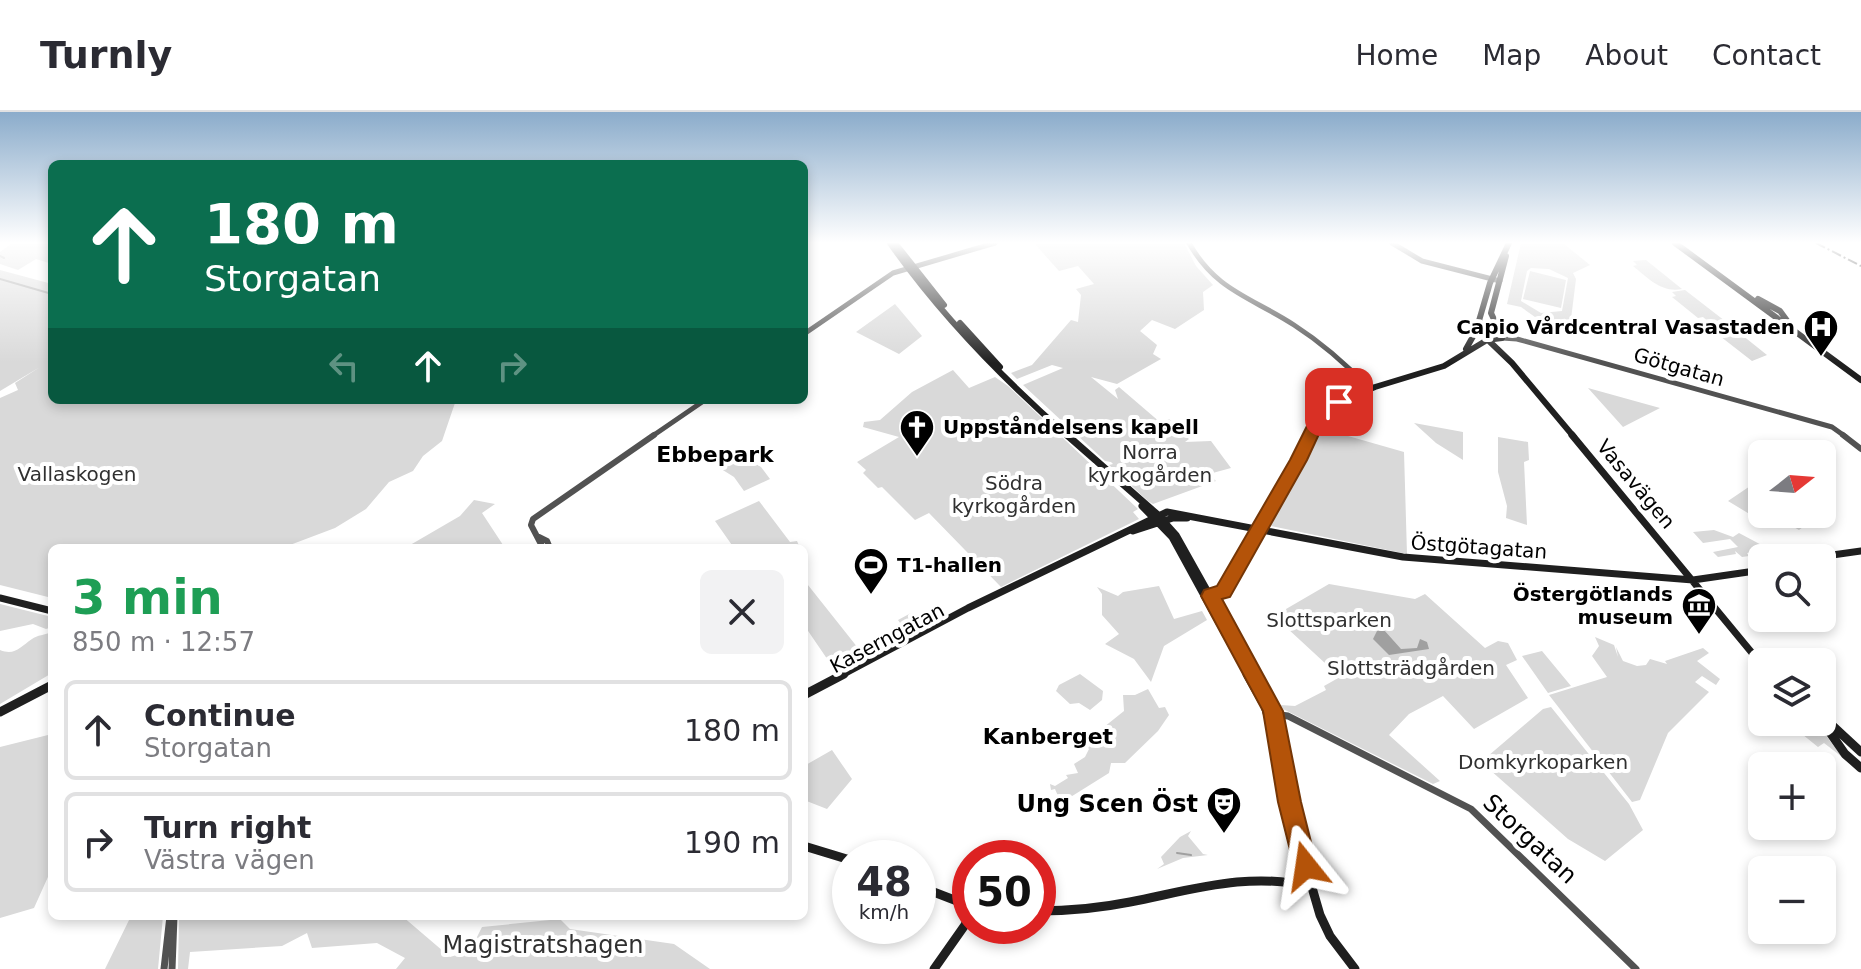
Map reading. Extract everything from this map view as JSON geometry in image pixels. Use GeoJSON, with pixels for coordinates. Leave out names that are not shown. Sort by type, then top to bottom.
{"type":"FeatureCollection","features":[{"type":"Feature","properties":{"kind":"main road"},"geometry":{"type":"LineString","coordinates":[[924,283],[1020,390],[1176,535],[1272,716],[1297,836],[1312,887],[1327,931],[1355,969]]}},
{"type":"Feature","properties":{"kind":"main road"},"geometry":{"type":"LineString","coordinates":[[1403,378],[1460,353],[1470,345],[1491,283]]}},
{"type":"Feature","properties":{"kind":"main road","name":"Vasavägen"},"geometry":{"type":"LineString","coordinates":[[1499,283],[1491,313],[1504,334],[1500,338],[1503,352]]}},
{"type":"Feature","properties":{"kind":"main road"},"geometry":{"type":"LineString","coordinates":[[1729,283],[1861,378]]}},
{"type":"Feature","properties":{"kind":"main road"},"geometry":{"type":"LineString","coordinates":[[1738,283],[1861,378]]}},
{"type":"Feature","properties":{"kind":"main road"},"geometry":{"type":"LineString","coordinates":[[1763,308],[1772,307]]}},
{"type":"Feature","properties":{"kind":"main road"},"geometry":{"type":"LineString","coordinates":[[1774,317],[1784,317]]}},
{"type":"Feature","properties":{"kind":"main road"},"geometry":{"type":"LineString","coordinates":[[1479,323],[1499,328]]}},
{"type":"Feature","properties":{"kind":"main road","name":"Vasavägen"},"geometry":{"type":"LineString","coordinates":[[1473,332],[1503,352],[1749,648]]}},
{"type":"Feature","properties":{"kind":"main road"},"geometry":{"type":"LineString","coordinates":[[1258,530],[1327,409],[1370,389],[1444,366],[1487,340],[1500,338]]}},
{"type":"Feature","properties":{"kind":"main road","name":"Östgötagatan"},"geometry":{"type":"LineString","coordinates":[[1159,519],[1184,513],[1403,557],[1693,580],[1748,572]]}},
{"type":"Feature","properties":{"kind":"main road","name":"Östgötagatan"},"geometry":{"type":"LineString","coordinates":[[1159,519],[1195,517]]}},
{"type":"Feature","properties":{"kind":"main road","name":"Kaserngatan"},"geometry":{"type":"LineString","coordinates":[[1048,571],[1159,519]]}},
{"type":"Feature","properties":{"kind":"main road","name":"Kaserngatan"},"geometry":{"type":"LineString","coordinates":[[808,695],[984,603],[1159,519]]}},
{"type":"Feature","properties":{"kind":"main road"},"geometry":{"type":"LineString","coordinates":[[1836,555],[1861,551]]}},
{"type":"Feature","properties":{"kind":"main road"},"geometry":{"type":"LineString","coordinates":[[0,598],[48,610]]}},
{"type":"Feature","properties":{"kind":"main road"},"geometry":{"type":"LineString","coordinates":[[0,712],[48,684]]}},
{"type":"Feature","properties":{"kind":"main road"},"geometry":{"type":"LineString","coordinates":[[1836,731],[1861,752]]}},
{"type":"Feature","properties":{"kind":"main road"},"geometry":{"type":"LineString","coordinates":[[1833,736],[1845,754],[1861,768]]}},
{"type":"Feature","properties":{"kind":"main road"},"geometry":{"type":"LineString","coordinates":[[808,847],[832,855]]}},
{"type":"Feature","properties":{"kind":"main road"},"geometry":{"type":"LineString","coordinates":[[1056,910],[1093,909],[1236,881],[1282,878],[1312,887]]}},
{"type":"Feature","properties":{"kind":"main road"},"geometry":{"type":"LineString","coordinates":[[934,969],[952,943]]}},
{"type":"Feature","properties":{"kind":"street"},"geometry":{"type":"LineString","coordinates":[[808,331],[877,283]]}},
{"type":"Feature","properties":{"kind":"street"},"geometry":{"type":"LineString","coordinates":[[1217,283],[1237,297],[1298,328],[1370,389]]}},
{"type":"Feature","properties":{"kind":"street","name":"Götgatan"},"geometry":{"type":"LineString","coordinates":[[1499,328],[1517,339]]}},
{"type":"Feature","properties":{"kind":"street","name":"Götgatan"},"geometry":{"type":"LineString","coordinates":[[1500,338],[1517,339],[1832,427],[1861,449]]}},
{"type":"Feature","properties":{"kind":"street"},"geometry":{"type":"LineString","coordinates":[[542,544],[531,525],[533,519],[699,404]]}},
{"type":"Feature","properties":{"kind":"street"},"geometry":{"type":"LineString","coordinates":[[1207,596],[1224,591],[1258,530]]}},
{"type":"Feature","properties":{"kind":"street"},"geometry":{"type":"LineString","coordinates":[[539,537],[548,544]]}},
{"type":"Feature","properties":{"kind":"street","name":"Storgatan"},"geometry":{"type":"LineString","coordinates":[[1272,716],[1293,719],[1471,809],[1636,969]]}},
{"type":"Feature","properties":{"kind":"street"},"geometry":{"type":"LineString","coordinates":[[164,969],[171,920]]}},
{"type":"Feature","properties":{"kind":"street"},"geometry":{"type":"LineString","coordinates":[[172,920],[172,969]]}},
{"type":"Feature","properties":{"kind":"green space","name":"Vallaskogen"},"geometry":{"type":"Polygon","coordinates":[[[0,283],[48,283],[48,404],[455,404],[442,441],[423,456],[413,471],[389,482],[366,509],[335,528],[293,544],[48,544],[48,597],[0,585],[0,398],[18,390],[15,383],[40,367],[0,391],[0,283]]]}},
{"type":"Feature","properties":{"kind":"green space"},"geometry":{"type":"Polygon","coordinates":[[[1512,283],[1525,283],[1521,301],[1541,313],[1562,311],[1567,283],[1576,283],[1570,327],[1535,317],[1521,307],[1507,304],[1512,283]]]}},
{"type":"Feature","properties":{"kind":"green space"},"geometry":{"type":"Polygon","coordinates":[[[1527,283],[1565,283],[1561,308],[1523,299],[1527,283]]]}},
{"type":"Feature","properties":{"kind":"green space"},"geometry":{"type":"Polygon","coordinates":[[[1655,283],[1675,283],[1682,289],[1675,290],[1655,283]]]}},
{"type":"Feature","properties":{"kind":"green space","name":"Norra kyrkogården"},"geometry":{"type":"Polygon","coordinates":[[[1094,284],[1213,285],[1203,292],[1204,310],[1175,329],[1152,320],[1140,331],[1157,345],[1153,354],[1161,359],[1117,384],[1091,377],[1118,399],[1115,390],[1119,387],[1161,423],[1169,419],[1181,429],[1172,432],[1175,435],[1181,432],[1189,439],[1185,442],[1211,441],[1231,468],[1209,474],[1216,481],[1153,504],[1109,465],[1113,464],[1111,462],[1105,461],[1023,385],[1063,368],[1052,365],[1017,379],[1011,373],[1032,365],[1071,320],[1078,322],[1081,295],[1076,289],[1094,284]]]}},
{"type":"Feature","properties":{"kind":"green space"},"geometry":{"type":"Polygon","coordinates":[[[1685,290],[1725,321],[1711,324],[1703,317],[1698,318],[1672,297],[1676,296],[1672,292],[1685,290]]]}},
{"type":"Feature","properties":{"kind":"green space"},"geometry":{"type":"Polygon","coordinates":[[[895,304],[922,336],[899,354],[856,332],[895,304]]]}},
{"type":"Feature","properties":{"kind":"green space"},"geometry":{"type":"Polygon","coordinates":[[[1727,323],[1767,355],[1752,361],[1707,326],[1727,323]]]}},
{"type":"Feature","properties":{"kind":"green space","name":"Södra kyrkogården"},"geometry":{"type":"Polygon","coordinates":[[[953,370],[969,388],[995,377],[1008,386],[1138,509],[1133,512],[1139,519],[1001,587],[929,513],[915,520],[863,473],[866,470],[857,462],[899,437],[863,427],[864,422],[880,420],[912,392],[953,370]]]}},
{"type":"Feature","properties":{"kind":"green space"},"geometry":{"type":"Polygon","coordinates":[[[1588,388],[1660,408],[1623,427],[1588,388]]]}},
{"type":"Feature","properties":{"kind":"green space"},"geometry":{"type":"Polygon","coordinates":[[[1414,423],[1463,432],[1463,460],[1436,443],[1414,423]]]}},
{"type":"Feature","properties":{"kind":"green space"},"geometry":{"type":"Polygon","coordinates":[[[1320,428],[1404,452],[1407,554],[1271,526],[1320,428]]]}},
{"type":"Feature","properties":{"kind":"green space"},"geometry":{"type":"Polygon","coordinates":[[[1498,437],[1528,442],[1529,460],[1524,462],[1527,525],[1506,518],[1507,506],[1498,472],[1498,437]]]}},
{"type":"Feature","properties":{"kind":"green space"},"geometry":{"type":"Polygon","coordinates":[[[738,453],[761,467],[770,479],[744,491],[734,477],[718,467],[738,453]]]}},
{"type":"Feature","properties":{"kind":"green space"},"geometry":{"type":"Polygon","coordinates":[[[1748,487],[1748,513],[1728,501],[1748,487]]]}},
{"type":"Feature","properties":{"kind":"green space"},"geometry":{"type":"Polygon","coordinates":[[[474,500],[495,504],[482,513],[502,544],[412,544],[460,516],[474,500]]]}},
{"type":"Feature","properties":{"kind":"green space"},"geometry":{"type":"Polygon","coordinates":[[[759,501],[790,542],[797,541],[798,544],[731,544],[715,521],[759,501]]]}},
{"type":"Feature","properties":{"kind":"green space"},"geometry":{"type":"Polygon","coordinates":[[[1714,530],[1733,537],[1739,533],[1760,544],[1748,544],[1748,556],[1742,557],[1735,551],[1736,554],[1718,557],[1713,552],[1738,547],[1730,539],[1703,543],[1693,532],[1714,530]]]}},
{"type":"Feature","properties":{"kind":"green space"},"geometry":{"type":"Polygon","coordinates":[[[1329,584],[1415,599],[1425,594],[1485,648],[1498,641],[1508,643],[1517,660],[1506,665],[1528,698],[1474,729],[1443,696],[1409,714],[1389,735],[1440,781],[1433,784],[1283,709],[1281,705],[1295,706],[1326,690],[1324,686],[1340,677],[1274,616],[1329,584]]]}},
{"type":"Feature","properties":{"kind":"green space"},"geometry":{"type":"Polygon","coordinates":[[[808,585],[858,648],[902,626],[898,620],[911,613],[920,624],[834,669],[808,631],[808,585]]]}},
{"type":"Feature","properties":{"kind":"green space"},"geometry":{"type":"Polygon","coordinates":[[[1159,586],[1174,619],[1202,611],[1207,620],[1164,646],[1151,682],[1134,659],[1105,644],[1119,634],[1102,615],[1102,594],[1097,587],[1118,596],[1123,592],[1159,586]]]}},
{"type":"Feature","properties":{"kind":"green space"},"geometry":{"type":"Polygon","coordinates":[[[0,604],[48,616],[46,629],[33,624],[0,631],[0,604]]]}},
{"type":"Feature","properties":{"kind":"green space"},"geometry":{"type":"Polygon","coordinates":[[[48,633],[48,675],[0,704],[0,650],[14,651],[48,633]]]}},
{"type":"Feature","properties":{"kind":"green space"},"geometry":{"type":"Polygon","coordinates":[[[1595,637],[1614,645],[1618,657],[1616,647],[1623,661],[1637,666],[1646,665],[1650,659],[1667,664],[1665,661],[1703,648],[1709,653],[1697,661],[1720,679],[1716,685],[1702,676],[1695,682],[1709,692],[1668,733],[1640,800],[1632,802],[1549,695],[1607,677],[1592,656],[1599,646],[1595,637]]]}},
{"type":"Feature","properties":{"kind":"green space"},"geometry":{"type":"Polygon","coordinates":[[[1542,651],[1571,686],[1548,693],[1522,656],[1542,651]]]}},
{"type":"Feature","properties":{"kind":"green space"},"geometry":{"type":"Polygon","coordinates":[[[1080,674],[1103,691],[1102,700],[1090,710],[1079,703],[1070,704],[1056,691],[1059,685],[1080,674]]]}},
{"type":"Feature","properties":{"kind":"green space"},"geometry":{"type":"Polygon","coordinates":[[[1148,689],[1159,708],[1165,707],[1169,715],[1158,731],[1125,763],[1111,763],[1109,773],[1061,803],[1056,802],[1054,798],[1058,796],[1055,789],[1051,790],[1050,784],[1055,786],[1068,778],[1066,775],[1078,773],[1074,764],[1085,757],[1089,749],[1084,743],[1124,711],[1123,695],[1135,695],[1148,689]]]}},
{"type":"Feature","properties":{"kind":"green space","name":"Domkyrkoparken"},"geometry":{"type":"Polygon","coordinates":[[[1551,707],[1629,804],[1643,830],[1605,861],[1568,839],[1481,762],[1543,709],[1551,707]]]}},
{"type":"Feature","properties":{"kind":"green space"},"geometry":{"type":"Polygon","coordinates":[[[48,735],[48,877],[34,908],[0,918],[0,747],[48,735]]]}},
{"type":"Feature","properties":{"kind":"green space"},"geometry":{"type":"Polygon","coordinates":[[[1804,736],[1826,736],[1842,757],[1824,743],[1818,747],[1804,736]]]}},
{"type":"Feature","properties":{"kind":"green space"},"geometry":{"type":"Polygon","coordinates":[[[832,750],[852,779],[827,809],[808,802],[808,764],[832,750]]]}},
{"type":"Feature","properties":{"kind":"green space"},"geometry":{"type":"Polygon","coordinates":[[[1191,831],[1188,836],[1203,854],[1208,855],[1183,858],[1157,869],[1164,864],[1161,857],[1180,837],[1191,831]]]}},
{"type":"Feature","properties":{"kind":"green space"},"geometry":{"type":"Polygon","coordinates":[[[129,920],[163,920],[158,969],[105,969],[129,920]]]}},
{"type":"Feature","properties":{"kind":"green space","name":"Magistratshagen"},"geometry":{"type":"Polygon","coordinates":[[[179,920],[407,920],[450,957],[470,951],[482,927],[561,920],[570,929],[674,944],[710,969],[396,969],[405,958],[377,943],[312,948],[307,933],[282,946],[190,952],[188,969],[178,969],[179,920]]]}},
{"type":"Feature","properties":{"kind":"shaded area"},"geometry":{"type":"Polygon","coordinates":[[[1384,630],[1401,649],[1417,648],[1420,639],[1427,642],[1429,649],[1389,655],[1373,639],[1377,631],[1384,630]]]}},
{"type":"Feature","properties":{"kind":"waterway"},"geometry":{"type":"LineString","coordinates":[[14,283],[48,293]]}},
{"type":"Feature","properties":{"kind":"waterway"},"geometry":{"type":"LineString","coordinates":[[1177,853],[1191,855]]}},
{"type":"Feature","properties":{"kind":"place","name":"Capio Vårdcentral Vasastaden"},"geometry":{"type":"Point","coordinates":[1821,358]}},
{"type":"Feature","properties":{"kind":"place","name":"Uppståndelsens kapell"},"geometry":{"type":"Point","coordinates":[917,458]}},
{"type":"Feature","properties":{"kind":"place","name":"T1-hallen"},"geometry":{"type":"Point","coordinates":[871,596]}},
{"type":"Feature","properties":{"kind":"place","name":"Östergötlands museum"},"geometry":{"type":"Point","coordinates":[1699,636]}},
{"type":"Feature","properties":{"kind":"place","name":"Ung Scen Öst"},"geometry":{"type":"Point","coordinates":[1224,835]}},
{"type":"Feature","properties":{"kind":"district","name":"Ebbepark"},"geometry":{"type":"Point","coordinates":[715,454]}},
{"type":"Feature","properties":{"kind":"district","name":"Kanberget"},"geometry":{"type":"Point","coordinates":[1048,736]}},
{"type":"Feature","properties":{"kind":"route"},"geometry":{"type":"LineString","coordinates":[[1306,866],[1289,802],[1271,705],[1210,596],[1224,591],[1230,582],[1299,460],[1300,452],[1319,418],[1339,402]]}},
{"type":"Feature","properties":{"kind":"park label","name":"Slottsparken"},"geometry":{"type":"Point","coordinates":[1329,620]}},
{"type":"Feature","properties":{"kind":"park label","name":"Slottsträdgården"},"geometry":{"type":"Point","coordinates":[1411,668]}}]}
